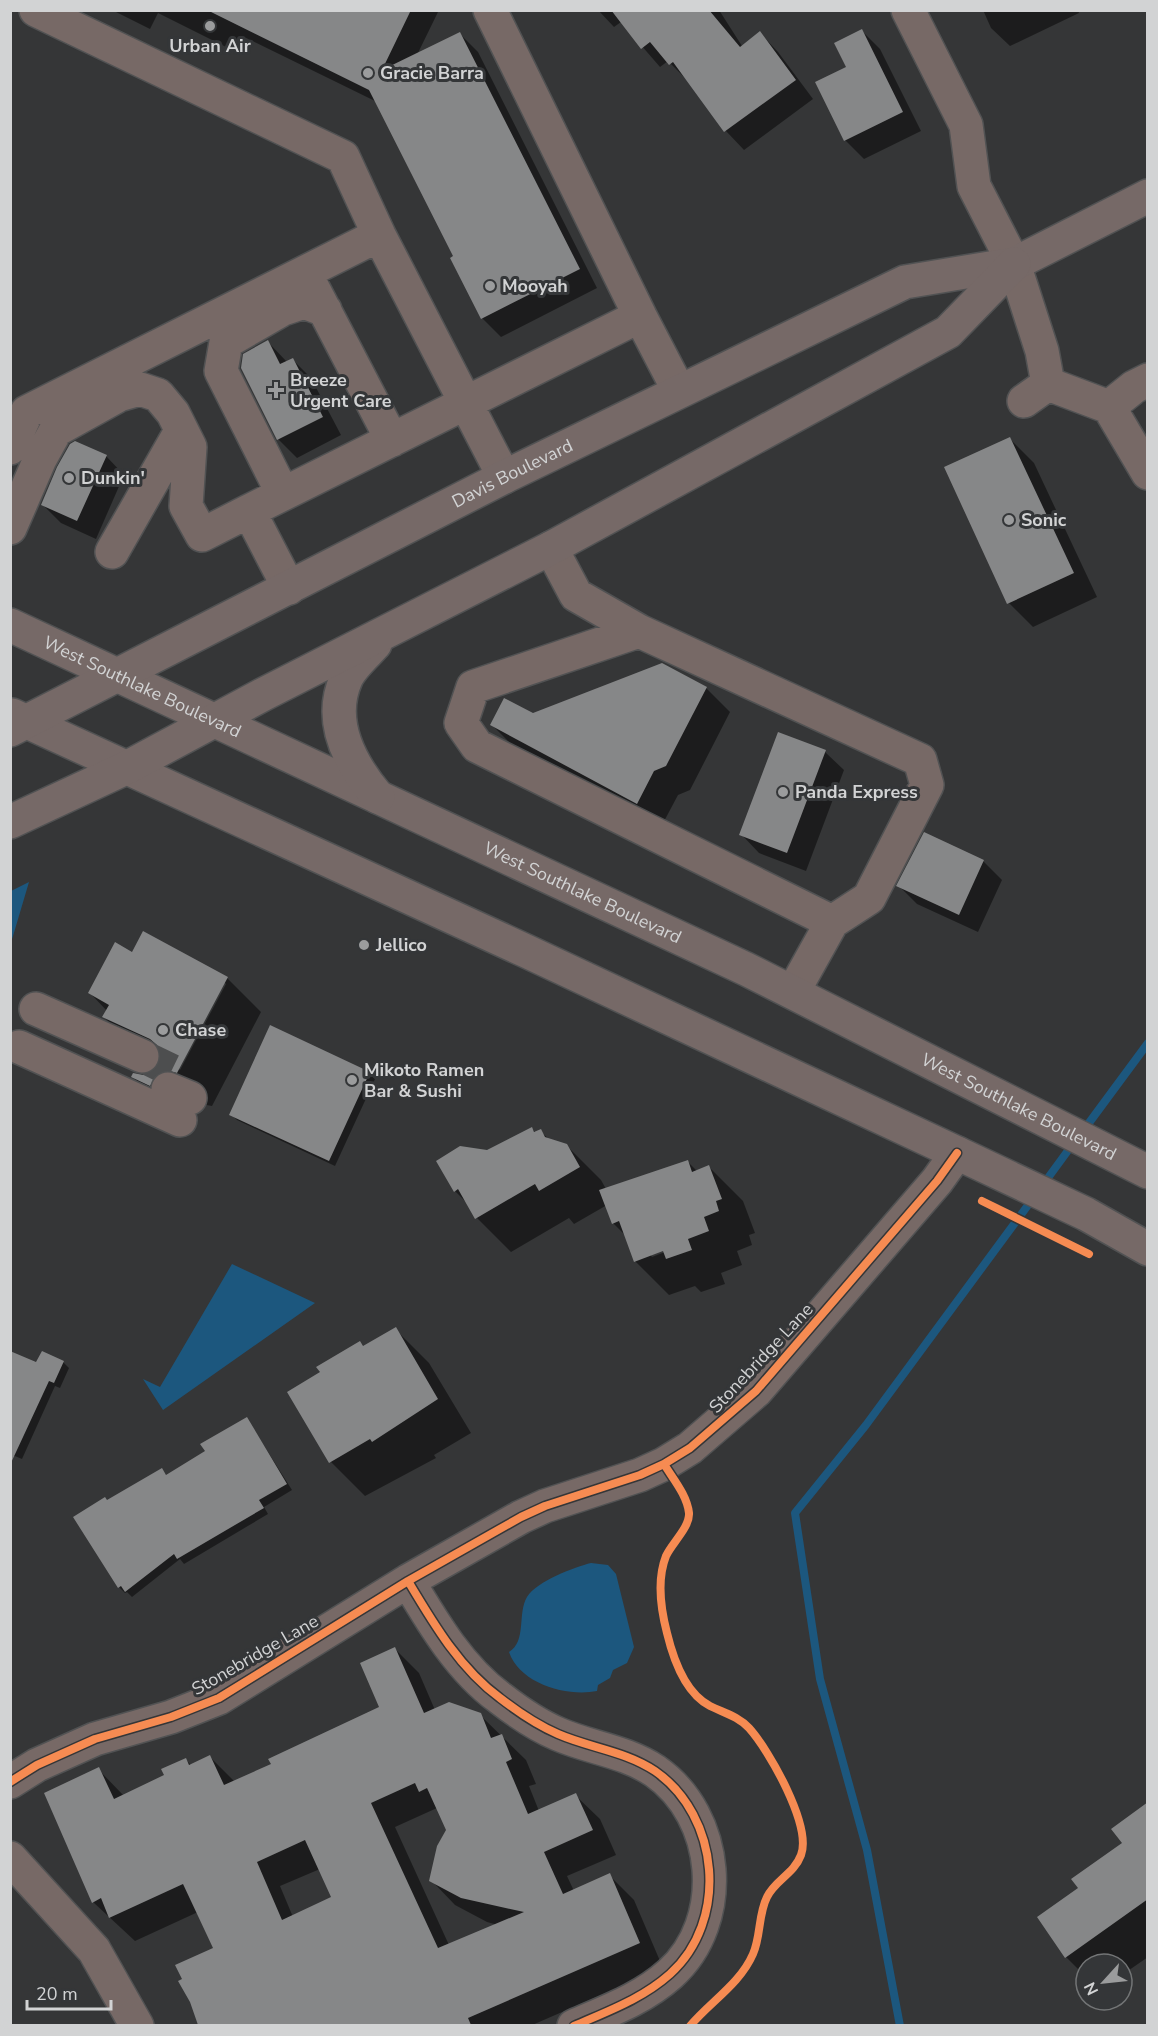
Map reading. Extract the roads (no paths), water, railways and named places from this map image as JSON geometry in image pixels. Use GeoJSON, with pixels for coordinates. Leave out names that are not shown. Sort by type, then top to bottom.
{"type":"FeatureCollection","features":[{"type":"Feature","properties":{"kind":"main road","name":"Davis Boulevard"},"geometry":{"type":"LineString","coordinates":[[16,722],[119,675],[504,477],[905,282],[1014,264],[1148,196]]}},
{"type":"Feature","properties":{"kind":"main road","name":"Davis Boulevard"},"geometry":{"type":"LineString","coordinates":[[10,822],[128,767],[551,548],[948,332],[1014,264]]}},
{"type":"Feature","properties":{"kind":"main road","name":"West Southlake Boulevard"},"geometry":{"type":"LineString","coordinates":[[10,625],[793,992],[1146,1171]]}},
{"type":"Feature","properties":{"kind":"main road"},"geometry":{"type":"LineString","coordinates":[[379,799],[357,773],[344,743],[339,710],[346,678],[385,632]]}},
{"type":"Feature","properties":{"kind":"main road"},"geometry":{"type":"LineString","coordinates":[[16,722],[128,767],[1086,1214],[1148,1249]]}},
{"type":"Feature","properties":{"kind":"street"},"geometry":{"type":"LineString","coordinates":[[36,10],[343,157],[379,235],[504,477]]}},
{"type":"Feature","properties":{"kind":"street"},"geometry":{"type":"LineString","coordinates":[[490,10],[679,391]]}},
{"type":"Feature","properties":{"kind":"street"},"geometry":{"type":"LineString","coordinates":[[908,10],[966,125],[974,186],[1014,264],[1042,351],[1036,393],[1109,407],[1148,473]]}},
{"type":"Feature","properties":{"kind":"street"},"geometry":{"type":"LineString","coordinates":[[10,448],[27,412],[379,235]]}},
{"type":"Feature","properties":{"kind":"street"},"geometry":{"type":"LineString","coordinates":[[305,272],[393,440]]}},
{"type":"Feature","properties":{"kind":"street"},"geometry":{"type":"LineString","coordinates":[[283,494],[222,371],[226,342],[283,309],[304,302],[325,310]]}},
{"type":"Feature","properties":{"kind":"street"},"geometry":{"type":"LineString","coordinates":[[10,528],[40,459],[56,430],[119,395],[140,389],[159,395],[173,413],[190,447],[186,506],[202,535],[640,316]]}},
{"type":"Feature","properties":{"kind":"street"},"geometry":{"type":"LineString","coordinates":[[1109,407],[1134,387],[1148,380]]}},
{"type":"Feature","properties":{"kind":"street"},"geometry":{"type":"LineString","coordinates":[[112,552],[181,431]]}},
{"type":"Feature","properties":{"kind":"street"},"geometry":{"type":"LineString","coordinates":[[249,511],[289,588]]}},
{"type":"Feature","properties":{"kind":"street"},"geometry":{"type":"LineString","coordinates":[[551,548],[576,595],[639,632],[920,760],[927,785],[868,898],[832,922],[793,992]]}},
{"type":"Feature","properties":{"kind":"street"},"geometry":{"type":"LineString","coordinates":[[639,632],[472,687],[461,723],[477,746],[832,922]]}},
{"type":"Feature","properties":{"kind":"street"},"geometry":{"type":"LineString","coordinates":[[137,1065],[28,1028],[183,1092]]}},
{"type":"Feature","properties":{"kind":"street","name":"Stonebridge Lane"},"geometry":{"type":"LineString","coordinates":[[10,1782],[37,1765],[95,1739],[171,1717],[219,1698],[408,1581],[521,1517],[664,1464],[711,1432],[756,1390],[937,1181],[970,1160]]}},
{"type":"Feature","properties":{"kind":"street"},"geometry":{"type":"LineString","coordinates":[[408,1581],[436,1629],[466,1666],[497,1697],[559,1735],[622,1754],[655,1771],[678,1790],[696,1818],[706,1844],[710,1882],[700,1928],[689,1951],[672,1972],[647,1993],[574,2025]]}},
{"type":"Feature","properties":{"kind":"street"},"geometry":{"type":"LineString","coordinates":[[10,1858],[94,1950],[137,2025]]}},
{"type":"Feature","properties":{"kind":"water"},"geometry":{"type":"Polygon","coordinates":[[[29,882],[13,936],[11,942],[11,891],[29,882]]]}},
{"type":"Feature","properties":{"kind":"water"},"geometry":{"type":"Polygon","coordinates":[[[232,1264],[315,1303],[163,1410],[143,1379],[160,1387],[232,1264]]]}},
{"type":"Feature","properties":{"kind":"water"},"geometry":{"type":"Polygon","coordinates":[[[591,1563],[608,1565],[616,1574],[634,1647],[627,1663],[613,1670],[610,1678],[598,1685],[597,1691],[572,1692],[546,1686],[523,1672],[509,1652],[518,1641],[524,1604],[532,1591],[547,1580],[591,1563]]]}},
{"type":"Feature","properties":{"kind":"waterway"},"geometry":{"type":"LineString","coordinates":[[1083,1131],[1148,1043]]}},
{"type":"Feature","properties":{"kind":"waterway"},"geometry":{"type":"LineString","coordinates":[[1042,1186],[1075,1141]]}},
{"type":"Feature","properties":{"kind":"waterway"},"geometry":{"type":"LineString","coordinates":[[900,2026],[867,1850],[820,1679],[795,1513],[866,1425],[1034,1197]]}},
{"type":"Feature","properties":{"kind":"tunnel"},"geometry":{"type":"LineString","coordinates":[[142,1056],[177,1073]]}},
{"type":"Feature","properties":{"kind":"place","name":"Urban Air"},"geometry":{"type":"Point","coordinates":[210,26]}},
{"type":"Feature","properties":{"kind":"place","name":"Gracie Barra"},"geometry":{"type":"Point","coordinates":[368,73]}},
{"type":"Feature","properties":{"kind":"place","name":"Mooyah"},"geometry":{"type":"Point","coordinates":[490,286]}},
{"type":"Feature","properties":{"kind":"place","name":"Breeze Urgent Care"},"geometry":{"type":"Point","coordinates":[276,390]}},
{"type":"Feature","properties":{"kind":"place","name":"Dunkin'"},"geometry":{"type":"Point","coordinates":[69,478]}},
{"type":"Feature","properties":{"kind":"place","name":"Sonic"},"geometry":{"type":"Point","coordinates":[1009,520]}},
{"type":"Feature","properties":{"kind":"place","name":"Panda Express"},"geometry":{"type":"Point","coordinates":[783,792]}},
{"type":"Feature","properties":{"kind":"place","name":"Jellico"},"geometry":{"type":"Point","coordinates":[364,945]}},
{"type":"Feature","properties":{"kind":"place","name":"Chase"},"geometry":{"type":"Point","coordinates":[163,1030]}},
{"type":"Feature","properties":{"kind":"place","name":"Mikoto Ramen Bar & Sushi"},"geometry":{"type":"Point","coordinates":[352,1080]}}]}
